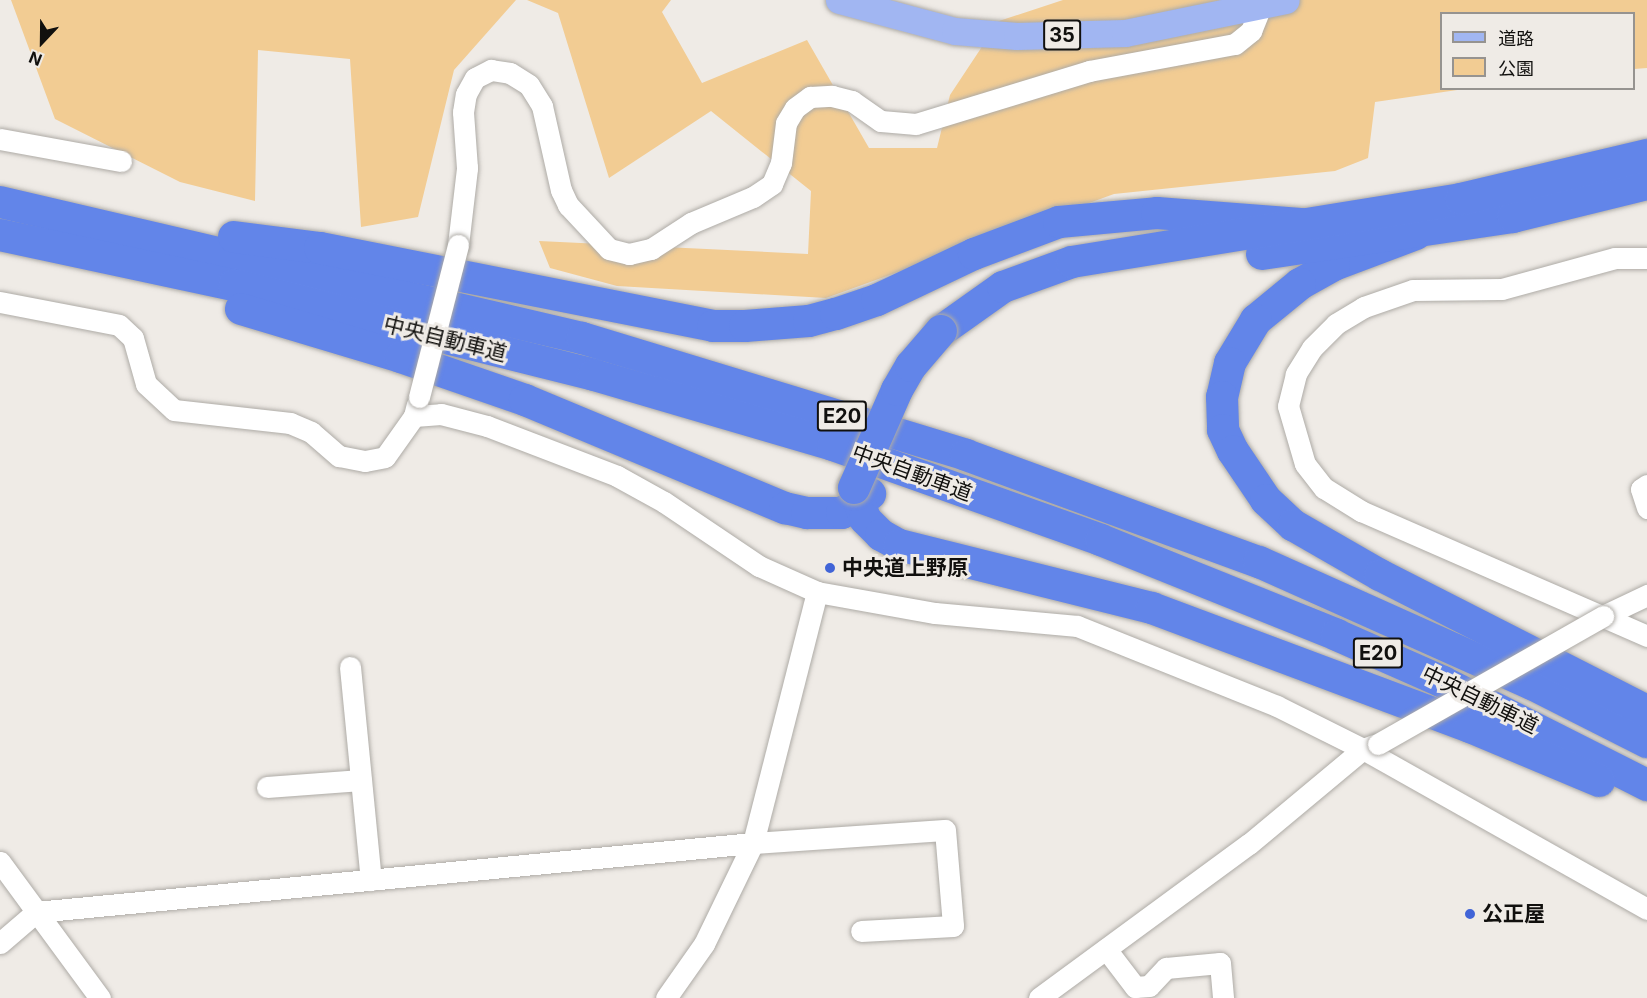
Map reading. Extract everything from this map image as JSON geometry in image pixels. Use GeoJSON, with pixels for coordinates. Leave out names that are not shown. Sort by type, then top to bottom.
{"type":"FeatureCollection","features":[{"type":"Feature","properties":{"kind":"highway"},"geometry":{"type":"LineString","coordinates":[[0,245],[219,302],[401,357],[536,405],[785,508],[826,515],[860,496],[897,390],[948,337],[1003,287],[1071,262],[1314,225],[1461,199],[1647,154]]}},
{"type":"Feature","properties":{"kind":"highway"},"geometry":{"type":"LineString","coordinates":[[948,337],[1026,296],[1091,275],[1416,234],[1513,217],[1647,184]]}},
{"type":"Feature","properties":{"kind":"highway","name":"中央自動車道"},"geometry":{"type":"LineString","coordinates":[[0,202],[582,338],[966,455],[1259,562],[1532,684],[1647,742]]}},
{"type":"Feature","properties":{"kind":"highway"},"geometry":{"type":"LineString","coordinates":[[52,213],[320,248],[713,326],[809,321],[836,314],[877,300],[1026,233],[1094,216],[1193,214],[1314,225]]}},
{"type":"Feature","properties":{"kind":"highway"},"geometry":{"type":"LineString","coordinates":[[1416,234],[1334,265],[1300,284],[1256,320],[1230,363],[1222,397],[1223,430],[1233,451],[1266,500],[1293,525],[1380,575],[1647,711]]}},
{"type":"Feature","properties":{"kind":"highway","name":"中央自動車道"},"geometry":{"type":"LineString","coordinates":[[0,235],[234,285],[594,375],[833,445],[1101,540],[1337,635],[1454,687],[1647,785]]}},
{"type":"Feature","properties":{"kind":"highway"},"geometry":{"type":"LineString","coordinates":[[860,496],[881,535],[899,545],[1152,608],[1470,727],[1647,802]]}},
{"type":"Feature","properties":{"kind":"main road","name":"35"},"geometry":{"type":"LineString","coordinates":[[839,0],[955,31],[1017,36],[1125,33],[1274,2]]}},
{"type":"Feature","properties":{"kind":"street"},"geometry":{"type":"LineString","coordinates":[[0,302],[119,325],[133,338],[146,384],[174,410],[290,423],[311,432],[339,456],[365,461],[385,457],[416,406],[458,245],[467,168],[463,112],[466,94],[475,78],[491,70],[510,73],[529,86],[542,106],[561,190],[568,205],[609,249],[629,254],[651,249],[691,223],[753,197],[772,184],[781,163],[786,123],[795,108],[810,97],[832,96],[852,101],[881,121],[916,124],[1089,71],[1235,44],[1251,32],[1274,2]]}},
{"type":"Feature","properties":{"kind":"street"},"geometry":{"type":"LineString","coordinates":[[0,139],[120,161]]}},
{"type":"Feature","properties":{"kind":"street"},"geometry":{"type":"LineString","coordinates":[[1647,258],[1615,258],[1502,289],[1413,290],[1365,307],[1336,324],[1312,348],[1296,375],[1288,406],[1305,464],[1324,488],[1361,511],[1647,636]]}},
{"type":"Feature","properties":{"kind":"street"},"geometry":{"type":"LineString","coordinates":[[416,406],[487,426],[617,476],[664,502],[759,566],[817,592],[934,613],[1077,626],[1277,706],[1370,746],[1647,909]]}},
{"type":"Feature","properties":{"kind":"street"},"geometry":{"type":"LineString","coordinates":[[1647,485],[1641,489],[1647,508]]}},
{"type":"Feature","properties":{"kind":"street"},"geometry":{"type":"LineString","coordinates":[[666,998],[704,944],[753,843],[817,592]]}},
{"type":"Feature","properties":{"kind":"street"},"geometry":{"type":"LineString","coordinates":[[1039,998],[1249,844],[1370,746],[1604,616],[1647,595]]}},
{"type":"Feature","properties":{"kind":"street"},"geometry":{"type":"LineString","coordinates":[[350,667],[371,880]]}},
{"type":"Feature","properties":{"kind":"street"},"geometry":{"type":"LineString","coordinates":[[267,787],[361,780]]}},
{"type":"Feature","properties":{"kind":"street"},"geometry":{"type":"LineString","coordinates":[[0,943],[36,912],[753,843],[945,830],[953,926],[861,931]]}},
{"type":"Feature","properties":{"kind":"street"},"geometry":{"type":"LineString","coordinates":[[0,862],[100,998]]}},
{"type":"Feature","properties":{"kind":"street"},"geometry":{"type":"LineString","coordinates":[[1106,949],[1135,987],[1150,992],[1166,968],[1220,963],[1222,998]]}},
{"type":"Feature","properties":{"kind":"green space"},"geometry":{"type":"Polygon","coordinates":[[[11,0],[516,0],[454,70],[418,217],[361,227],[350,59],[258,50],[255,201],[180,182],[55,119],[11,0]]]}},
{"type":"Feature","properties":{"kind":"green space"},"geometry":{"type":"Polygon","coordinates":[[[527,0],[671,0],[662,12],[702,83],[807,40],[869,148],[937,148],[950,95],[999,21],[1063,0],[1647,0],[1647,68],[1635,69],[1635,12],[1440,12],[1440,90],[1457,90],[1375,102],[1368,158],[1335,171],[1114,194],[826,298],[617,286],[550,268],[539,241],[808,254],[811,191],[711,111],[609,178],[558,13],[527,0]]]}},
{"type":"Feature","properties":{"kind":"place","name":"中央道上野原"},"geometry":{"type":"Point","coordinates":[830,568]}},
{"type":"Feature","properties":{"kind":"place","name":"公正屋"},"geometry":{"type":"Point","coordinates":[1470,914]}}]}
